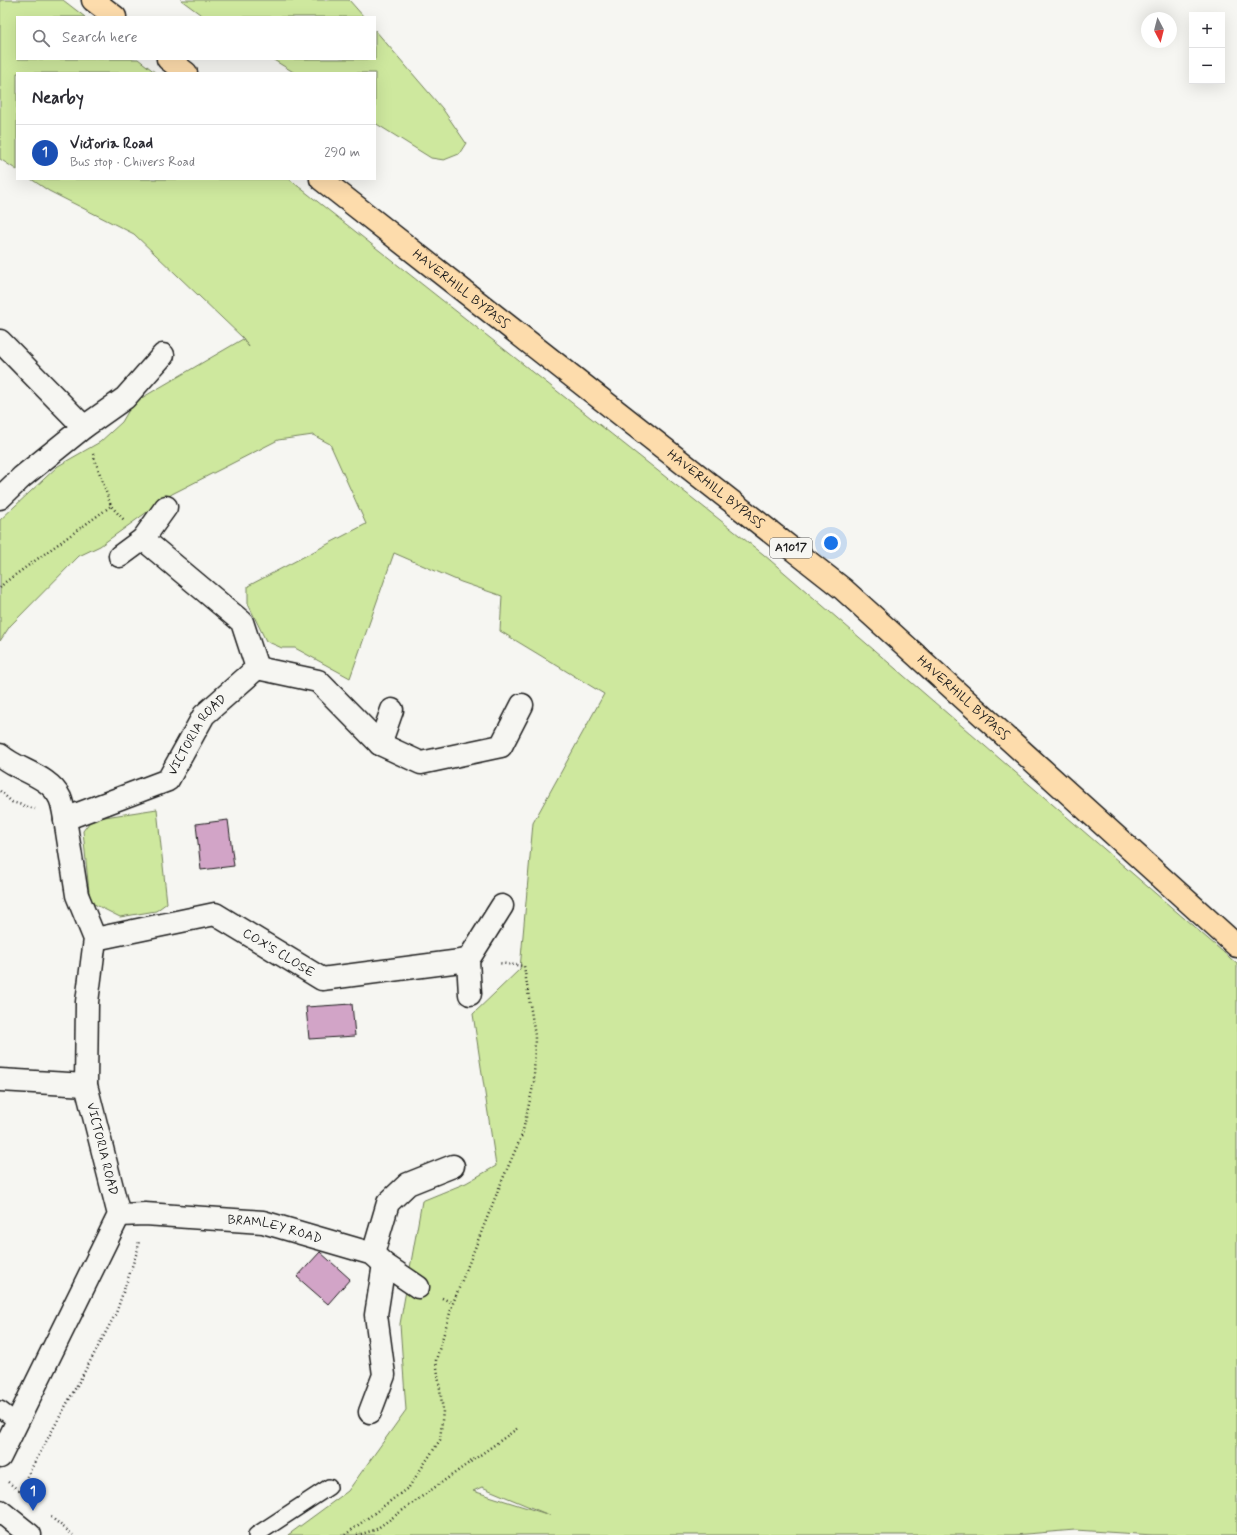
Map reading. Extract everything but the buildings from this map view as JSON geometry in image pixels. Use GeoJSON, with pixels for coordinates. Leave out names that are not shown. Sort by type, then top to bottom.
{"type":"FeatureCollection","features":[{"type":"Feature","properties":{"kind":"main road"},"geometry":{"type":"LineString","coordinates":[[93,0],[114,16]]}},
{"type":"Feature","properties":{"kind":"main road"},"geometry":{"type":"LineString","coordinates":[[169,60],[185,72]]}},
{"type":"Feature","properties":{"kind":"main road","name":"HAVERHILL BYPASS"},"geometry":{"type":"LineString","coordinates":[[322,180],[843,589],[1237,946]]}},
{"type":"Feature","properties":{"kind":"street"},"geometry":{"type":"LineString","coordinates":[[0,341],[84,427]]}},
{"type":"Feature","properties":{"kind":"street"},"geometry":{"type":"LineString","coordinates":[[0,498],[22,477],[84,427],[124,398],[163,356]]}},
{"type":"Feature","properties":{"kind":"street"},"geometry":{"type":"LineString","coordinates":[[120,556],[136,532],[166,507]]}},
{"type":"Feature","properties":{"kind":"street"},"geometry":{"type":"LineString","coordinates":[[136,532],[242,622],[257,668],[318,682],[380,744],[421,763],[501,746],[522,705]]}},
{"type":"Feature","properties":{"kind":"street","name":"VICTORIA ROAD"},"geometry":{"type":"LineString","coordinates":[[65,819],[168,780],[204,715],[257,668]]}},
{"type":"Feature","properties":{"kind":"street"},"geometry":{"type":"LineString","coordinates":[[380,744],[392,710]]}},
{"type":"Feature","properties":{"kind":"street","name":"VICTORIA ROAD"},"geometry":{"type":"LineString","coordinates":[[0,755],[8,762],[46,781],[60,797],[77,895],[95,940],[87,1002],[86,1085],[119,1214]]}},
{"type":"Feature","properties":{"kind":"street"},"geometry":{"type":"LineString","coordinates":[[470,994],[468,960],[502,906]]}},
{"type":"Feature","properties":{"kind":"street","name":"COX'S CLOSE"},"geometry":{"type":"LineString","coordinates":[[95,940],[215,914],[322,979],[468,960]]}},
{"type":"Feature","properties":{"kind":"street"},"geometry":{"type":"LineString","coordinates":[[0,1080],[86,1085]]}},
{"type":"Feature","properties":{"kind":"street"},"geometry":{"type":"LineString","coordinates":[[370,1412],[384,1375],[376,1315],[378,1259],[388,1203],[408,1184],[453,1166]]}},
{"type":"Feature","properties":{"kind":"street"},"geometry":{"type":"LineString","coordinates":[[0,1457],[119,1214]]}},
{"type":"Feature","properties":{"kind":"street","name":"BRAMLEY ROAD"},"geometry":{"type":"LineString","coordinates":[[119,1214],[144,1214],[263,1222],[378,1259],[418,1287]]}},
{"type":"Feature","properties":{"kind":"street"},"geometry":{"type":"LineString","coordinates":[[0,1511],[30,1535]]}},
{"type":"Feature","properties":{"kind":"lane"},"geometry":{"type":"LineString","coordinates":[[0,1409],[17,1422]]}},
{"type":"Feature","properties":{"kind":"lane"},"geometry":{"type":"LineString","coordinates":[[256,1535],[329,1487]]}},
{"type":"Feature","properties":{"kind":"path"},"geometry":{"type":"LineString","coordinates":[[84,427],[111,506],[136,532]]}},
{"type":"Feature","properties":{"kind":"path"},"geometry":{"type":"LineString","coordinates":[[0,588],[4,583],[111,506]]}},
{"type":"Feature","properties":{"kind":"path"},"geometry":{"type":"LineString","coordinates":[[0,791],[12,802],[65,819]]}},
{"type":"Feature","properties":{"kind":"path"},"geometry":{"type":"LineString","coordinates":[[346,1535],[408,1487],[440,1440],[443,1411],[436,1360],[453,1303],[522,1135],[534,1082],[535,1036],[524,966]]}},
{"type":"Feature","properties":{"kind":"path"},"geometry":{"type":"LineString","coordinates":[[19,1490],[116,1312],[138,1249],[144,1214]]}},
{"type":"Feature","properties":{"kind":"path"},"geometry":{"type":"LineString","coordinates":[[357,1535],[375,1530],[518,1428]]}},
{"type":"Feature","properties":{"kind":"green space"},"geometry":{"type":"Polygon","coordinates":[[[0,0],[63,0],[84,16],[16,16],[16,60],[139,60],[155,72],[16,72],[16,169],[0,159],[0,0]]]}},
{"type":"Feature","properties":{"kind":"green space"},"geometry":{"type":"Polygon","coordinates":[[[181,0],[349,0],[363,16],[203,16],[181,0]]]}},
{"type":"Feature","properties":{"kind":"green space"},"geometry":{"type":"Polygon","coordinates":[[[376,31],[442,108],[466,143],[459,154],[444,160],[431,158],[376,124],[376,72],[293,72],[274,60],[376,60],[376,31]]]}},
{"type":"Feature","properties":{"kind":"green space"},"geometry":{"type":"Polygon","coordinates":[[[32,180],[290,180],[763,554],[1237,964],[1237,1535],[1153,1535],[1075,1530],[1014,1535],[288,1535],[348,1491],[406,1410],[400,1324],[422,1201],[466,1183],[496,1166],[473,1014],[520,969],[533,823],[604,694],[500,631],[502,596],[461,582],[394,553],[350,678],[295,648],[282,648],[266,641],[248,604],[248,586],[366,524],[330,444],[313,435],[278,440],[172,494],[100,546],[79,556],[10,626],[0,641],[0,520],[58,466],[100,442],[122,422],[133,403],[243,339],[249,347],[243,338],[134,234],[49,191],[32,180]],[[482,1487],[473,1491],[546,1514],[482,1487]]]}},
{"type":"Feature","properties":{"kind":"green space"},"geometry":{"type":"Polygon","coordinates":[[[157,809],[167,903],[156,911],[120,917],[90,902],[83,831],[92,819],[157,809]]]}},
{"type":"Feature","properties":{"kind":"place","name":"Victoria Road"},"geometry":{"type":"Point","coordinates":[33,1511]}}]}
